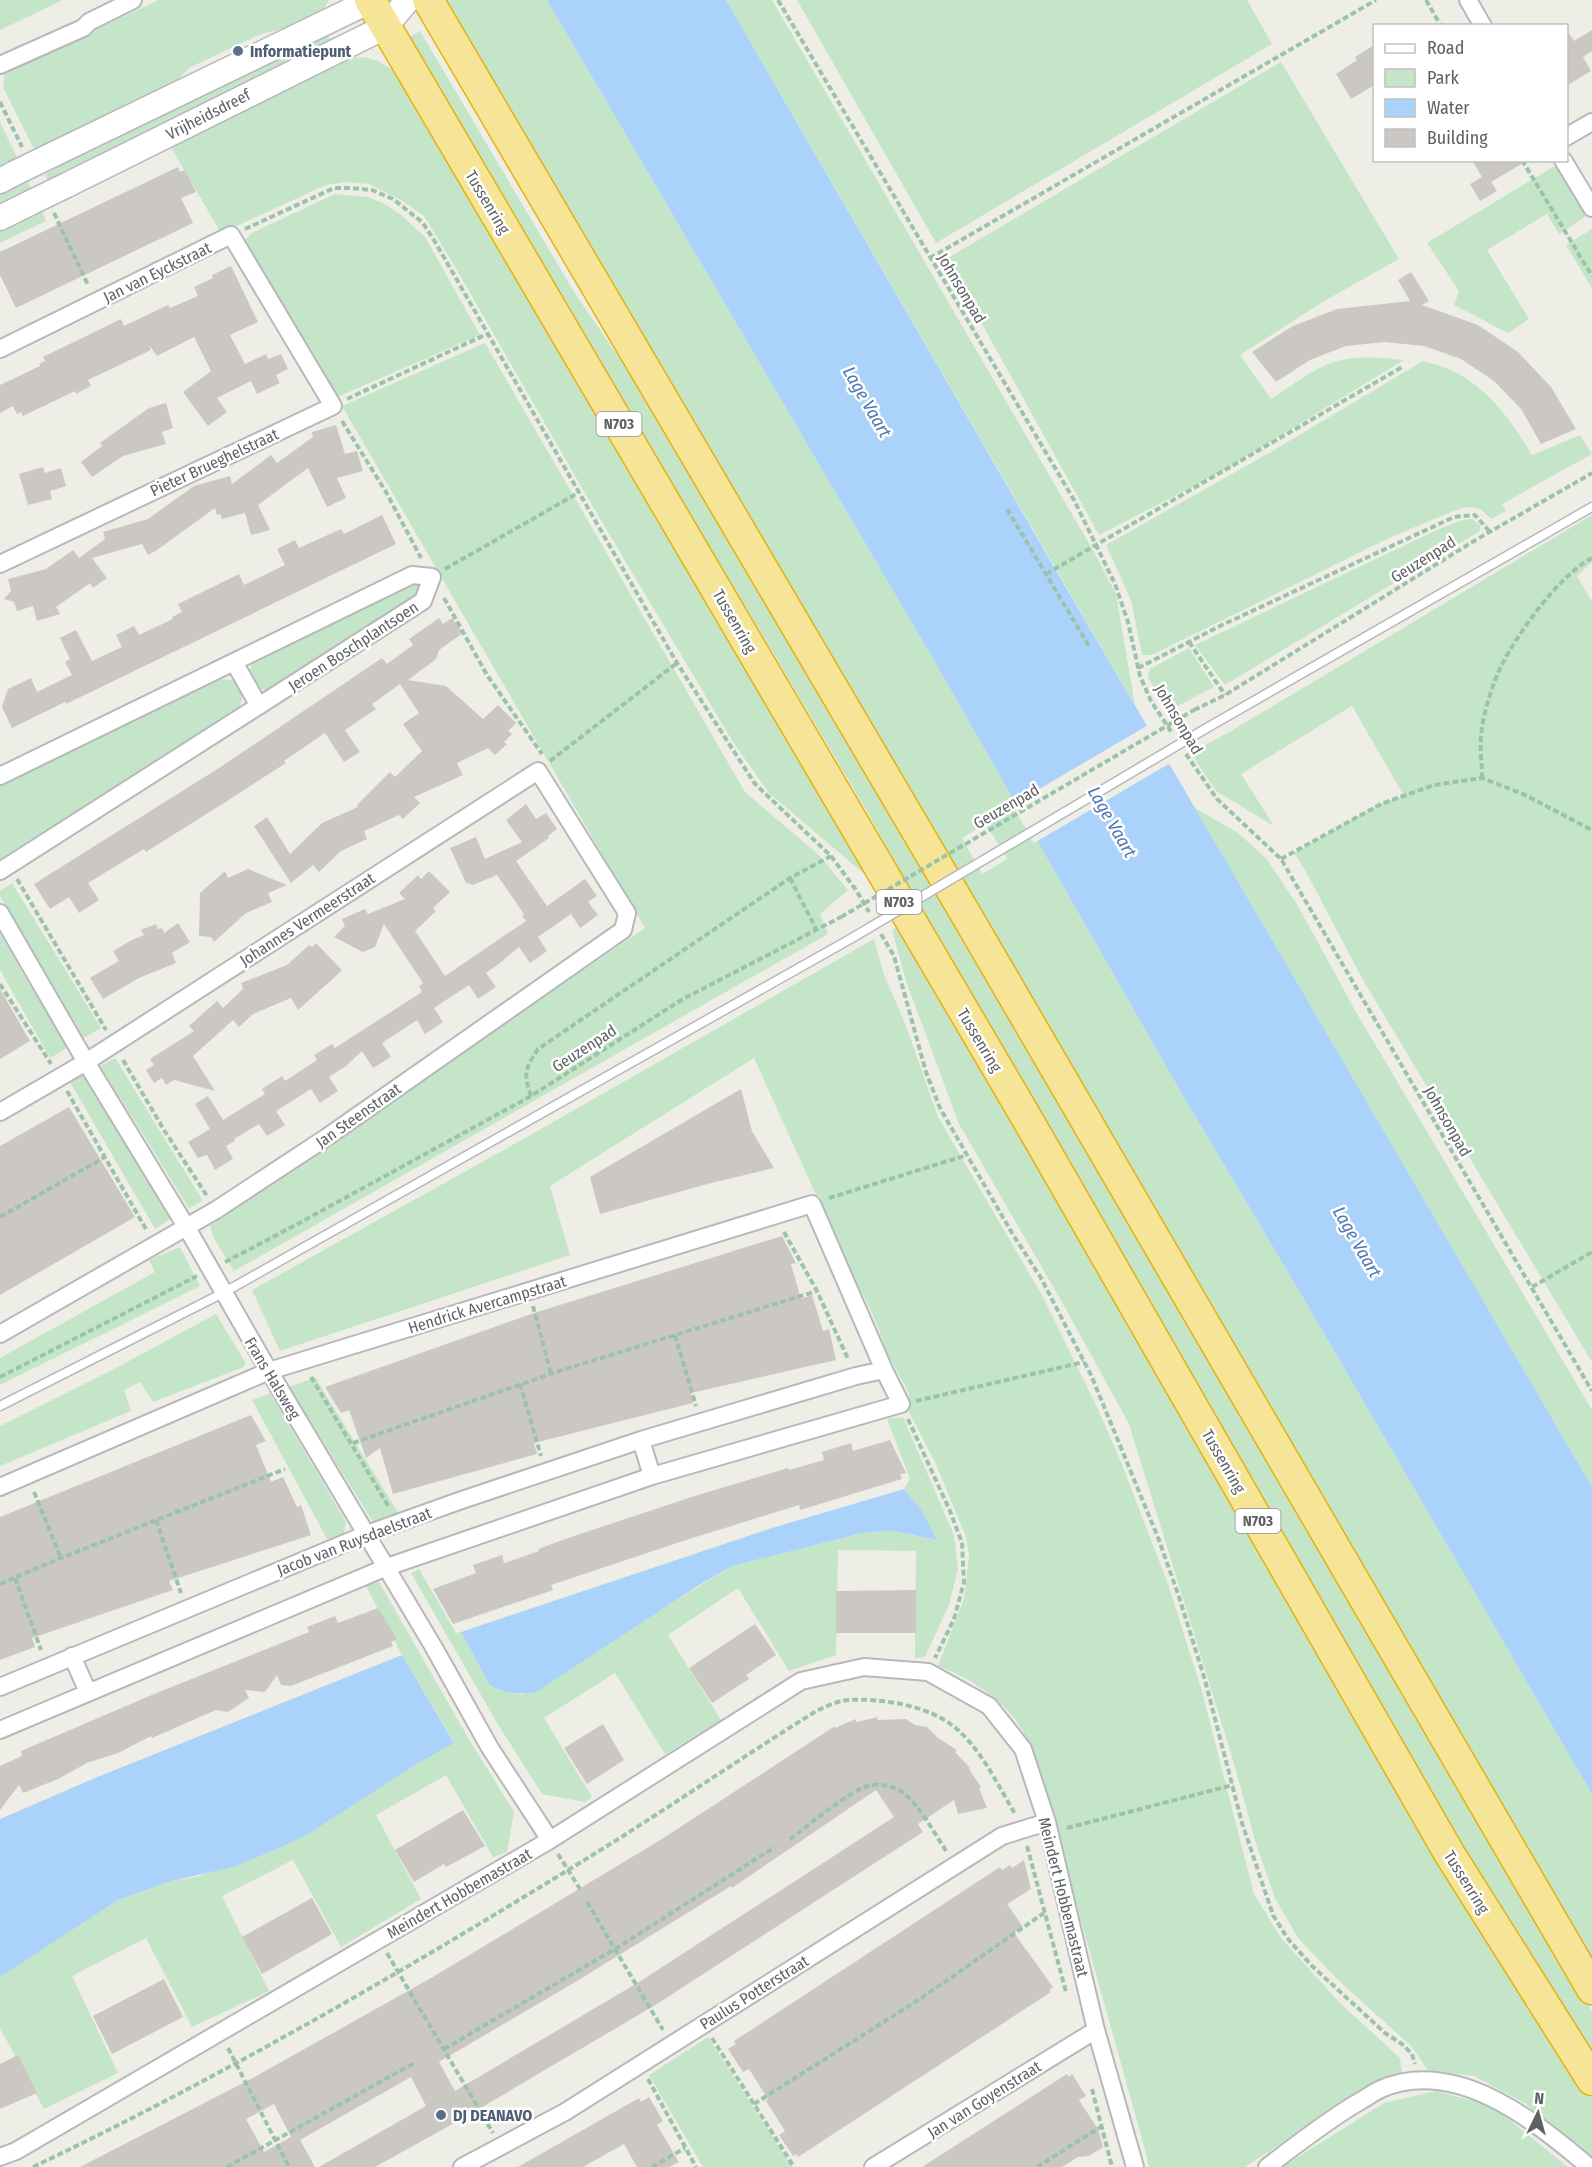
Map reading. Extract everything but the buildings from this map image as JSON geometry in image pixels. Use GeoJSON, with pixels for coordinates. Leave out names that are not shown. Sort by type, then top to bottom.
{"type":"FeatureCollection","features":[{"type":"Feature","properties":{"kind":"highway","name":"Tussenring"},"geometry":{"type":"LineString","coordinates":[[371,0],[1023,1113],[1449,1853],[1592,2080]]}},
{"type":"Feature","properties":{"kind":"highway","name":"N703"},"geometry":{"type":"LineString","coordinates":[[428,0],[949,886],[1592,1989]]}},
{"type":"Feature","properties":{"kind":"main road","name":"Vrijheidsdreef"},"geometry":{"type":"LineString","coordinates":[[7,177],[371,0]]}},
{"type":"Feature","properties":{"kind":"main road","name":"Vrijheidsdreef"},"geometry":{"type":"LineString","coordinates":[[0,218],[385,27],[408,0]]}},
{"type":"Feature","properties":{"kind":"street"},"geometry":{"type":"LineString","coordinates":[[0,65],[83,28],[89,22],[134,0]]}},
{"type":"Feature","properties":{"kind":"street"},"geometry":{"type":"LineString","coordinates":[[1468,0],[1482,24]]}},
{"type":"Feature","properties":{"kind":"street"},"geometry":{"type":"LineString","coordinates":[[1568,136],[1592,122]]}},
{"type":"Feature","properties":{"kind":"street"},"geometry":{"type":"LineString","coordinates":[[1564,162],[1592,208]]}},
{"type":"Feature","properties":{"kind":"street","name":"Jan van Eyckstraat"},"geometry":{"type":"LineString","coordinates":[[0,349],[231,235],[333,406]]}},
{"type":"Feature","properties":{"kind":"street","name":"Pieter Brueghelstraat"},"geometry":{"type":"LineString","coordinates":[[0,564],[333,406]]}},
{"type":"Feature","properties":{"kind":"street","name":"Jeroen Boschplantsoen"},"geometry":{"type":"LineString","coordinates":[[0,776],[412,575],[432,577],[423,601],[0,871]]}},
{"type":"Feature","properties":{"kind":"street"},"geometry":{"type":"LineString","coordinates":[[234,662],[259,706]]}},
{"type":"Feature","properties":{"kind":"street","name":"Jan Steenstraat"},"geometry":{"type":"LineString","coordinates":[[0,1334],[187,1228],[327,1137],[623,930],[627,913],[538,771]]}},
{"type":"Feature","properties":{"kind":"street","name":"Johannes Vermeerstraat"},"geometry":{"type":"LineString","coordinates":[[0,1112],[86,1062],[538,771]]}},
{"type":"Feature","properties":{"kind":"street","name":"Frans Halsweg"},"geometry":{"type":"LineString","coordinates":[[0,913],[86,1062],[187,1228],[268,1371],[387,1567],[490,1748],[550,1840]]}},
{"type":"Feature","properties":{"kind":"street"},"geometry":{"type":"LineString","coordinates":[[0,1730],[387,1567],[652,1476],[901,1404],[812,1204]]}},
{"type":"Feature","properties":{"kind":"street","name":"Hendrick Avercampstraat"},"geometry":{"type":"LineString","coordinates":[[0,1487],[268,1371],[812,1204]]}},
{"type":"Feature","properties":{"kind":"street","name":"Jacob van Ruysdaelstraat"},"geometry":{"type":"LineString","coordinates":[[0,1687],[367,1534],[641,1440],[855,1376],[884,1370]]}},
{"type":"Feature","properties":{"kind":"street"},"geometry":{"type":"LineString","coordinates":[[641,1440],[652,1476]]}},
{"type":"Feature","properties":{"kind":"street"},"geometry":{"type":"LineString","coordinates":[[72,1656],[88,1692]]}},
{"type":"Feature","properties":{"kind":"street","name":"Meindert Hobbemastraat"},"geometry":{"type":"LineString","coordinates":[[8,2154],[550,1840],[801,1681],[864,1667],[928,1672],[989,1706],[1023,1749],[1048,1828],[1096,2030],[1135,2167]]}},
{"type":"Feature","properties":{"kind":"street","name":"Paulus Potterstraat"},"geometry":{"type":"LineString","coordinates":[[462,2167],[564,2112],[1002,1836],[1023,1829],[1048,1828]]}},
{"type":"Feature","properties":{"kind":"street","name":"Jan van Goyenstraat"},"geometry":{"type":"LineString","coordinates":[[873,2167],[1096,2030]]}},
{"type":"Feature","properties":{"kind":"street"},"geometry":{"type":"LineString","coordinates":[[1267,2167],[1341,2113],[1381,2089],[1418,2080],[1448,2082],[1490,2096],[1558,2140],[1588,2167]]}},
{"type":"Feature","properties":{"kind":"street"},"geometry":{"type":"LineString","coordinates":[[8,2154],[22,2167]]}},
{"type":"Feature","properties":{"kind":"lane"},"geometry":{"type":"LineString","coordinates":[[0,1406],[223,1293],[852,938],[1205,729],[1592,507]]}},
{"type":"Feature","properties":{"kind":"path","name":"Johnsonpad"},"geometry":{"type":"LineString","coordinates":[[778,0],[1074,500],[1097,544],[1128,622],[1138,668],[1151,701],[1177,741]]}},
{"type":"Feature","properties":{"kind":"path"},"geometry":{"type":"LineString","coordinates":[[930,258],[1376,0]]}},
{"type":"Feature","properties":{"kind":"path"},"geometry":{"type":"LineString","coordinates":[[1426,0],[1440,24]]}},
{"type":"Feature","properties":{"kind":"path"},"geometry":{"type":"LineString","coordinates":[[0,102],[4,110]]}},
{"type":"Feature","properties":{"kind":"path"},"geometry":{"type":"LineString","coordinates":[[1523,162],[1592,276]]}},
{"type":"Feature","properties":{"kind":"path"},"geometry":{"type":"LineString","coordinates":[[231,235],[334,188],[372,190],[393,199],[422,222],[677,663],[754,784],[831,856],[872,918]]}},
{"type":"Feature","properties":{"kind":"path"},"geometry":{"type":"LineString","coordinates":[[78,264],[96,302]]}},
{"type":"Feature","properties":{"kind":"path"},"geometry":{"type":"LineString","coordinates":[[333,406],[487,334]]}},
{"type":"Feature","properties":{"kind":"path"},"geometry":{"type":"LineString","coordinates":[[1046,574],[1402,367]]}},
{"type":"Feature","properties":{"kind":"path","name":"Geuzenpad"},"geometry":{"type":"LineString","coordinates":[[436,1149],[531,1096],[683,999],[818,931],[1194,710],[1225,695],[1490,532],[1592,473]]}},
{"type":"Feature","properties":{"kind":"path"},"geometry":{"type":"LineString","coordinates":[[432,577],[578,493]]}},
{"type":"Feature","properties":{"kind":"path"},"geometry":{"type":"LineString","coordinates":[[1007,509],[1089,646]]}},
{"type":"Feature","properties":{"kind":"path","name":"Geuzenpad"},"geometry":{"type":"LineString","coordinates":[[1138,668],[1421,530],[1454,517],[1475,515],[1490,532]]}},
{"type":"Feature","properties":{"kind":"path"},"geometry":{"type":"LineString","coordinates":[[1482,778],[1481,729],[1494,682],[1518,636],[1553,592],[1581,563],[1592,558]]}},
{"type":"Feature","properties":{"kind":"path"},"geometry":{"type":"LineString","coordinates":[[1189,642],[1225,695]]}},
{"type":"Feature","properties":{"kind":"path"},"geometry":{"type":"LineString","coordinates":[[538,771],[677,663]]}},
{"type":"Feature","properties":{"kind":"path","name":"Johnsonpad"},"geometry":{"type":"LineString","coordinates":[[1184,751],[1217,799],[1281,859],[1592,1391]]}},
{"type":"Feature","properties":{"kind":"path"},"geometry":{"type":"LineString","coordinates":[[1281,859],[1381,804],[1434,785],[1482,778],[1523,794],[1592,830]]}},
{"type":"Feature","properties":{"kind":"path","name":"Geuzenpad"},"geometry":{"type":"LineString","coordinates":[[531,1096],[525,1079],[527,1066],[538,1049],[790,878],[831,856]]}},
{"type":"Feature","properties":{"kind":"path"},"geometry":{"type":"LineString","coordinates":[[790,878],[818,931]]}},
{"type":"Feature","properties":{"kind":"path"},"geometry":{"type":"LineString","coordinates":[[877,927],[894,956],[926,1072],[940,1108],[1041,1278],[1084,1362],[1113,1427],[1176,1588],[1205,1680],[1242,1823],[1264,1895],[1273,1916],[1288,1939],[1312,1966],[1358,2010],[1412,2054],[1418,2080]]}},
{"type":"Feature","properties":{"kind":"path"},"geometry":{"type":"LineString","coordinates":[[0,984],[59,1078],[156,1246]]}},
{"type":"Feature","properties":{"kind":"path"},"geometry":{"type":"LineString","coordinates":[[812,1204],[967,1155]]}},
{"type":"Feature","properties":{"kind":"path"},"geometry":{"type":"LineString","coordinates":[[0,1217],[105,1157]]}},
{"type":"Feature","properties":{"kind":"path"},"geometry":{"type":"LineString","coordinates":[[775,1215],[817,1291],[855,1376]]}},
{"type":"Feature","properties":{"kind":"path"},"geometry":{"type":"LineString","coordinates":[[1532,1287],[1592,1252]]}},
{"type":"Feature","properties":{"kind":"path"},"geometry":{"type":"LineString","coordinates":[[529,1291],[551,1374]]}},
{"type":"Feature","properties":{"kind":"path"},"geometry":{"type":"LineString","coordinates":[[353,1443],[520,1384],[817,1291]]}},
{"type":"Feature","properties":{"kind":"path"},"geometry":{"type":"LineString","coordinates":[[675,1335],[700,1422]]}},
{"type":"Feature","properties":{"kind":"path"},"geometry":{"type":"LineString","coordinates":[[302,1361],[399,1523]]}},
{"type":"Feature","properties":{"kind":"path"},"geometry":{"type":"LineString","coordinates":[[928,1672],[954,1619],[964,1582],[962,1543],[950,1511],[901,1404],[1084,1362]]}},
{"type":"Feature","properties":{"kind":"path"},"geometry":{"type":"LineString","coordinates":[[520,1384],[545,1472]]}},
{"type":"Feature","properties":{"kind":"path"},"geometry":{"type":"LineString","coordinates":[[0,1584],[285,1469]]}},
{"type":"Feature","properties":{"kind":"path"},"geometry":{"type":"LineString","coordinates":[[27,1476],[61,1558]]}},
{"type":"Feature","properties":{"kind":"path"},"geometry":{"type":"LineString","coordinates":[[156,1520],[186,1608]]}},
{"type":"Feature","properties":{"kind":"path"},"geometry":{"type":"LineString","coordinates":[[15,1578],[47,1666]]}},
{"type":"Feature","properties":{"kind":"path"},"geometry":{"type":"LineString","coordinates":[[33,2167],[236,2064],[568,1870],[818,1710],[847,1700],[889,1702],[924,1710],[957,1729],[987,1765],[1023,1829],[1068,1998]]}},
{"type":"Feature","properties":{"kind":"path"},"geometry":{"type":"LineString","coordinates":[[790,1839],[854,1793],[870,1785],[884,1785],[894,1787],[905,1794],[956,1865]]}},
{"type":"Feature","properties":{"kind":"path"},"geometry":{"type":"LineString","coordinates":[[1048,1828],[1233,1785]]}},
{"type":"Feature","properties":{"kind":"path"},"geometry":{"type":"LineString","coordinates":[[550,1840],[579,1890]]}},
{"type":"Feature","properties":{"kind":"path"},"geometry":{"type":"LineString","coordinates":[[444,2049],[615,1949],[775,1847]]}},
{"type":"Feature","properties":{"kind":"path"},"geometry":{"type":"LineString","coordinates":[[587,1902],[672,2044]]}},
{"type":"Feature","properties":{"kind":"path"},"geometry":{"type":"LineString","coordinates":[[754,2104],[920,1999],[1044,1913]]}},
{"type":"Feature","properties":{"kind":"path"},"geometry":{"type":"LineString","coordinates":[[379,1940],[501,2146]]}},
{"type":"Feature","properties":{"kind":"path"},"geometry":{"type":"LineString","coordinates":[[703,2025],[794,2167]]}},
{"type":"Feature","properties":{"kind":"path"},"geometry":{"type":"LineString","coordinates":[[220,2032],[289,2167]]}},
{"type":"Feature","properties":{"kind":"path"},"geometry":{"type":"LineString","coordinates":[[227,2167],[416,2062]]}},
{"type":"Feature","properties":{"kind":"path"},"geometry":{"type":"LineString","coordinates":[[640,2065],[696,2167]]}},
{"type":"Feature","properties":{"kind":"path"},"geometry":{"type":"LineString","coordinates":[[1090,2084],[1112,2167]]}},
{"type":"Feature","properties":{"kind":"path"},"geometry":{"type":"LineString","coordinates":[[1037,2167],[1120,2115]]}},
{"type":"Feature","properties":{"kind":"path"},"geometry":{"type":"LineString","coordinates":[[652,2167],[685,2148]]}},
{"type":"Feature","properties":{"kind":"green space"},"geometry":{"type":"Polygon","coordinates":[[[0,0],[63,0],[0,30],[0,0]]]}},
{"type":"Feature","properties":{"kind":"green space"},"geometry":{"type":"Polygon","coordinates":[[[159,0],[329,0],[322,13],[310,22],[261,34],[189,68],[164,94],[36,153],[3,87],[5,72],[159,0]]]}},
{"type":"Feature","properties":{"kind":"green space"},"geometry":{"type":"Polygon","coordinates":[[[445,0],[547,0],[936,664],[1182,1094],[1592,1794],[1592,1964],[965,883],[445,0]],[[986,824],[962,838],[982,874],[1007,859],[986,824]]]}},
{"type":"Feature","properties":{"kind":"green space"},"geometry":{"type":"Polygon","coordinates":[[[726,0],[772,0],[1094,552],[1116,594],[1135,705],[726,0]]]}},
{"type":"Feature","properties":{"kind":"green space"},"geometry":{"type":"Polygon","coordinates":[[[797,0],[1247,0],[1272,44],[936,243],[797,0]]]}},
{"type":"Feature","properties":{"kind":"green space"},"geometry":{"type":"Polygon","coordinates":[[[420,31],[574,292],[674,437],[1410,1707],[1592,2011],[1592,2069],[1500,1916],[1385,1711],[970,996],[873,822],[404,40],[420,31]]]}},
{"type":"Feature","properties":{"kind":"green space"},"geometry":{"type":"Polygon","coordinates":[[[326,32],[332,43],[49,183],[45,174],[57,168],[61,162],[326,32]]]}},
{"type":"Feature","properties":{"kind":"green space"},"geometry":{"type":"Polygon","coordinates":[[[364,57],[386,66],[403,81],[869,878],[769,793],[733,742],[424,216],[401,200],[369,184],[345,182],[326,185],[221,233],[171,147],[319,74],[354,58],[364,57]]]}},
{"type":"Feature","properties":{"kind":"green space"},"geometry":{"type":"Polygon","coordinates":[[[1281,62],[1399,259],[1326,300],[1240,355],[1271,399],[1312,372],[1338,361],[1363,358],[1404,360],[1217,474],[1099,535],[946,259],[1281,62]]]}},
{"type":"Feature","properties":{"kind":"green space"},"geometry":{"type":"Polygon","coordinates":[[[0,122],[19,162],[0,173],[0,122]]]}},
{"type":"Feature","properties":{"kind":"green space"},"geometry":{"type":"Polygon","coordinates":[[[1558,164],[1588,215],[1559,234],[1547,214],[1487,250],[1529,319],[1508,333],[1454,305],[1459,291],[1427,243],[1558,164]]]}},
{"type":"Feature","properties":{"kind":"green space"},"geometry":{"type":"Polygon","coordinates":[[[28,182],[33,192],[0,212],[0,190],[13,184],[16,187],[28,182]]]}},
{"type":"Feature","properties":{"kind":"green space"},"geometry":{"type":"Polygon","coordinates":[[[335,194],[368,197],[385,204],[400,214],[425,237],[480,335],[335,398],[243,243],[250,234],[335,194]]]}},
{"type":"Feature","properties":{"kind":"green space"},"geometry":{"type":"Polygon","coordinates":[[[42,211],[46,221],[0,243],[0,225],[42,211]]]}},
{"type":"Feature","properties":{"kind":"green space"},"geometry":{"type":"Polygon","coordinates":[[[1592,229],[1592,288],[1566,245],[1592,229]]]}},
{"type":"Feature","properties":{"kind":"green space"},"geometry":{"type":"Polygon","coordinates":[[[485,343],[745,792],[819,855],[848,890],[820,914],[828,934],[234,1271],[213,1237],[210,1226],[645,928],[342,406],[485,343]]]}},
{"type":"Feature","properties":{"kind":"green space"},"geometry":{"type":"Polygon","coordinates":[[[1423,361],[1455,372],[1479,388],[1508,419],[1532,455],[1580,435],[1592,454],[1502,504],[1506,511],[1491,519],[1482,510],[1476,508],[1465,507],[1449,513],[1391,537],[1152,655],[1142,655],[1131,600],[1106,545],[1269,453],[1423,361]]]}},
{"type":"Feature","properties":{"kind":"green space"},"geometry":{"type":"Polygon","coordinates":[[[1592,515],[1592,562],[1577,576],[1592,602],[1592,1362],[1363,980],[1294,853],[1381,803],[1404,796],[1352,706],[1241,774],[1274,826],[1216,791],[1191,753],[1592,515]]]}},
{"type":"Feature","properties":{"kind":"green space"},"geometry":{"type":"Polygon","coordinates":[[[1472,519],[1480,525],[1480,531],[1225,685],[1195,645],[1439,529],[1472,519]]]}},
{"type":"Feature","properties":{"kind":"green space"},"geometry":{"type":"Polygon","coordinates":[[[418,581],[421,589],[415,598],[273,691],[261,689],[250,673],[252,658],[418,581]]]}},
{"type":"Feature","properties":{"kind":"green space"},"geometry":{"type":"Polygon","coordinates":[[[1189,648],[1214,687],[1166,712],[1148,677],[1150,669],[1189,648]]]}},
{"type":"Feature","properties":{"kind":"green space"},"geometry":{"type":"Polygon","coordinates":[[[219,679],[233,680],[243,695],[239,710],[0,859],[0,786],[219,679]]]}},
{"type":"Feature","properties":{"kind":"green space"},"geometry":{"type":"Polygon","coordinates":[[[1195,808],[1238,833],[1266,858],[1298,906],[1356,1012],[1592,1410],[1592,1487],[1195,808]]]}},
{"type":"Feature","properties":{"kind":"green space"},"geometry":{"type":"Polygon","coordinates":[[[12,883],[101,1028],[84,1038],[0,896],[0,891],[12,883]]]}},
{"type":"Feature","properties":{"kind":"green space"},"geometry":{"type":"Polygon","coordinates":[[[897,926],[1548,2032],[1592,2099],[1592,2160],[1526,2104],[1474,2076],[1428,2070],[1411,2046],[1338,1980],[1298,1938],[1275,1898],[1257,1847],[1233,1760],[1129,1424],[1062,1302],[959,1124],[906,981],[892,930],[897,926]]]}},
{"type":"Feature","properties":{"kind":"green space"},"geometry":{"type":"Polygon","coordinates":[[[0,934],[67,1048],[50,1058],[0,970],[0,934]]]}},
{"type":"Feature","properties":{"kind":"green space"},"geometry":{"type":"Polygon","coordinates":[[[874,939],[884,975],[905,1023],[938,1117],[1043,1297],[1121,1462],[1168,1584],[1201,1688],[1254,1894],[1281,1938],[1339,2002],[1400,2058],[1402,2073],[1369,2086],[1245,2167],[1149,2167],[1035,1756],[1018,1723],[999,1702],[970,1681],[938,1666],[964,1599],[969,1556],[966,1537],[935,1462],[908,1410],[909,1393],[888,1355],[864,1297],[831,1237],[820,1196],[816,1195],[754,1058],[550,1186],[570,1255],[280,1351],[252,1290],[518,1142],[874,939]]]}},
{"type":"Feature","properties":{"kind":"green space"},"geometry":{"type":"Polygon","coordinates":[[[115,1058],[203,1201],[189,1208],[100,1066],[115,1058]]]}},
{"type":"Feature","properties":{"kind":"green space"},"geometry":{"type":"Polygon","coordinates":[[[85,1074],[171,1219],[155,1229],[70,1082],[85,1074]]]}},
{"type":"Feature","properties":{"kind":"green space"},"geometry":{"type":"Polygon","coordinates":[[[180,1247],[200,1286],[0,1385],[0,1358],[155,1272],[149,1260],[180,1247]]]}},
{"type":"Feature","properties":{"kind":"green space"},"geometry":{"type":"Polygon","coordinates":[[[216,1314],[245,1362],[244,1367],[153,1402],[140,1382],[124,1390],[131,1411],[0,1466],[0,1426],[114,1369],[216,1314]]]}},
{"type":"Feature","properties":{"kind":"green space"},"geometry":{"type":"Polygon","coordinates":[[[315,1377],[399,1514],[373,1522],[289,1387],[315,1377]]]}},
{"type":"Feature","properties":{"kind":"green space"},"geometry":{"type":"Polygon","coordinates":[[[270,1393],[346,1522],[344,1534],[327,1539],[252,1400],[270,1393]]]}},
{"type":"Feature","properties":{"kind":"green space"},"geometry":{"type":"Polygon","coordinates":[[[903,1417],[954,1535],[958,1569],[949,1605],[925,1657],[915,1658],[916,1551],[838,1550],[836,1655],[789,1671],[738,1588],[668,1635],[721,1720],[665,1754],[615,1673],[544,1718],[592,1797],[585,1802],[542,1794],[497,1723],[411,1573],[419,1569],[456,1633],[461,1632],[490,1685],[498,1690],[522,1695],[732,1566],[858,1534],[889,1530],[936,1540],[922,1511],[904,1489],[910,1479],[887,1419],[903,1417]]]}},
{"type":"Feature","properties":{"kind":"green space"},"geometry":{"type":"Polygon","coordinates":[[[379,1582],[470,1741],[514,1812],[507,1852],[493,1857],[446,1775],[376,1815],[421,1899],[341,1947],[293,1860],[222,1896],[269,1991],[192,2027],[146,1938],[72,1976],[118,2073],[44,2109],[0,2028],[0,1975],[118,1900],[168,1882],[200,1876],[454,1742],[402,1655],[366,1586],[379,1582]]]}},
{"type":"Feature","properties":{"kind":"green space"},"geometry":{"type":"Polygon","coordinates":[[[708,2037],[792,2167],[703,2167],[649,2075],[708,2037]]]}},
{"type":"Feature","properties":{"kind":"green space"},"geometry":{"type":"Polygon","coordinates":[[[1436,2091],[1492,2106],[1568,2167],[1282,2167],[1384,2103],[1436,2091]]]}},
{"type":"Feature","properties":{"kind":"water","name":"Lage Vaart"},"geometry":{"type":"Polygon","coordinates":[[[547,0],[726,0],[1057,572],[1592,1487],[1592,1794],[1182,1094],[936,664],[547,0]]]}},
{"type":"Feature","properties":{"kind":"water"},"geometry":{"type":"Polygon","coordinates":[[[904,1489],[922,1511],[937,1540],[889,1530],[858,1534],[732,1566],[696,1587],[536,1692],[512,1693],[490,1685],[461,1632],[772,1528],[904,1489]]]}},
{"type":"Feature","properties":{"kind":"water"},"geometry":{"type":"Polygon","coordinates":[[[402,1655],[454,1743],[418,1763],[308,1834],[274,1850],[236,1866],[168,1882],[118,1900],[0,1977],[0,1819],[95,1778],[402,1655]]]}},
{"type":"Feature","properties":{"kind":"pier"},"geometry":{"type":"Polygon","coordinates":[[[1150,724],[1172,762],[1034,843],[1012,805],[1150,724]]]}},
{"type":"Feature","properties":{"kind":"place","name":"Informatiepunt"},"geometry":{"type":"Point","coordinates":[238,51]}},
{"type":"Feature","properties":{"kind":"place","name":"DJ DEANAVO"},"geometry":{"type":"Point","coordinates":[441,2115]}}]}
